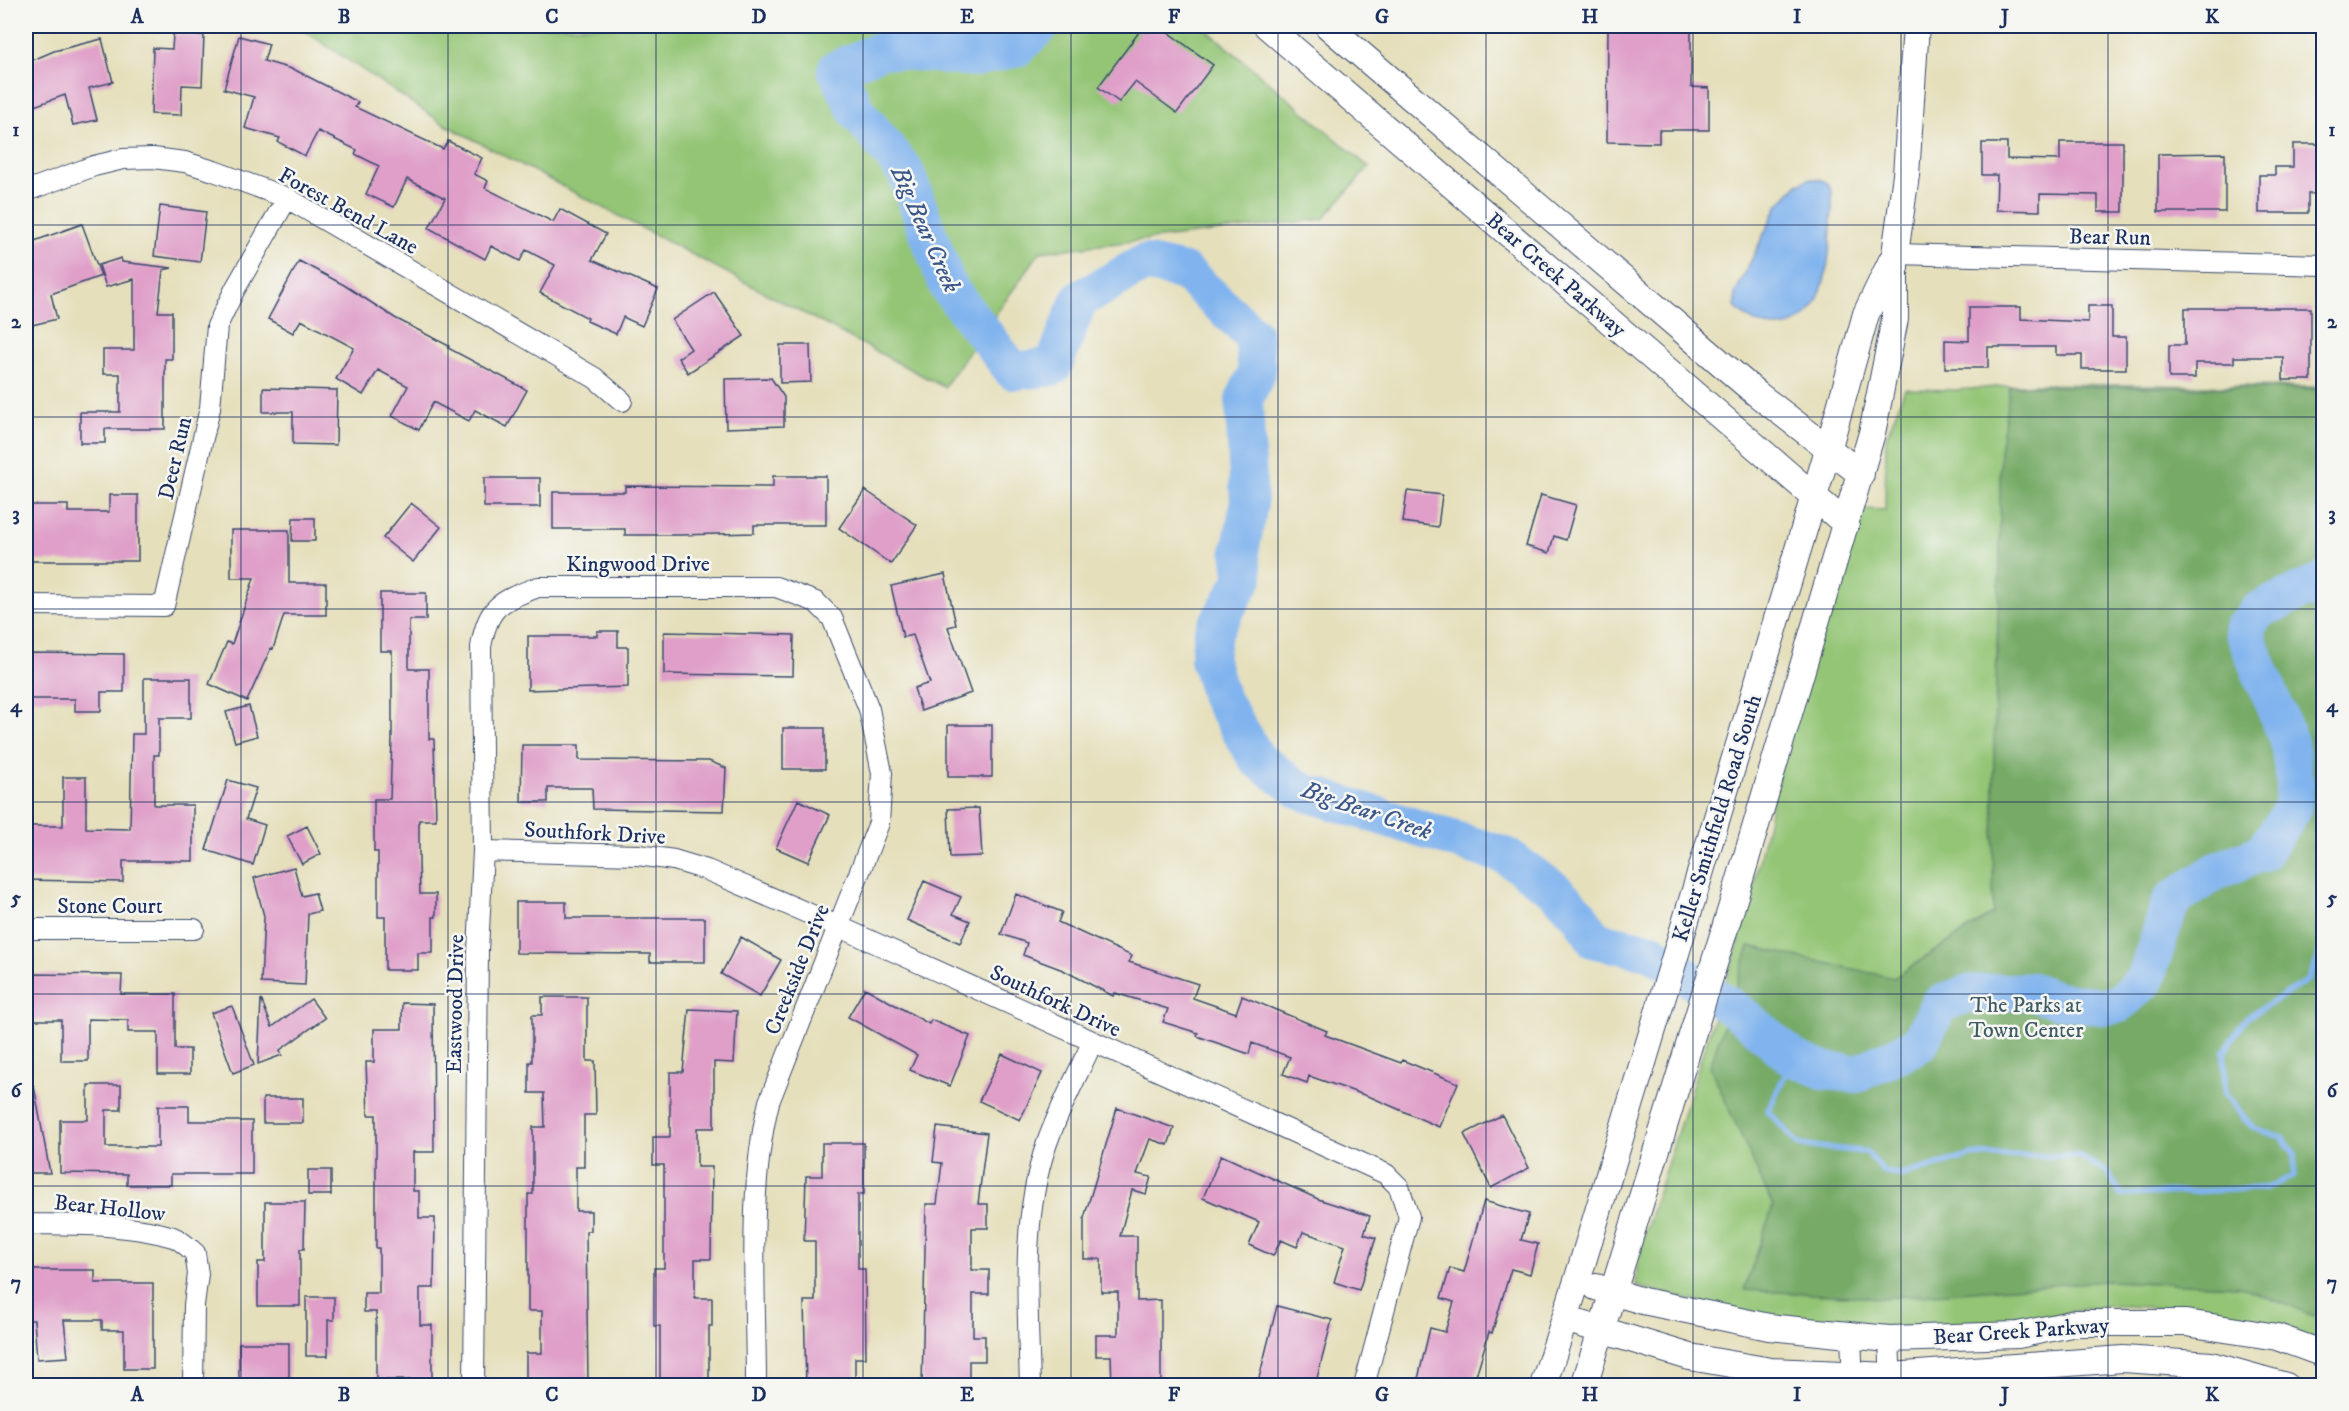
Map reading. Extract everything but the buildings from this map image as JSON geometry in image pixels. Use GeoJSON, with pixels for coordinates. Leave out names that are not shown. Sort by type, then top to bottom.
{"type":"FeatureCollection","features":[{"type":"Feature","properties":{"kind":"main road","name":"Bear Creek Parkway"},"geometry":{"type":"LineString","coordinates":[[1266,26],[1846,524]]}},
{"type":"Feature","properties":{"kind":"main road","name":"Keller Smithfield Road South"},"geometry":{"type":"LineString","coordinates":[[1584,1386],[1738,886],[1861,474],[1884,381],[1895,319],[1895,254],[1906,176],[1916,26]]}},
{"type":"Feature","properties":{"kind":"main road","name":"Bear Creek Parkway"},"geometry":{"type":"LineString","coordinates":[[1330,27],[1757,394],[1861,474]]}},
{"type":"Feature","properties":{"kind":"main road"},"geometry":{"type":"LineString","coordinates":[[1304,57],[1330,27]]}},
{"type":"Feature","properties":{"kind":"main road"},"geometry":{"type":"LineString","coordinates":[[1427,162],[1452,131]]}},
{"type":"Feature","properties":{"kind":"main road","name":"Keller Smithfield Road South"},"geometry":{"type":"LineString","coordinates":[[1543,1386],[1577,1281],[1828,450],[1866,314],[1895,254]]}},
{"type":"Feature","properties":{"kind":"main road"},"geometry":{"type":"LineString","coordinates":[[1590,303],[1615,272]]}},
{"type":"Feature","properties":{"kind":"main road","name":"Bear Creek Parkway"},"geometry":{"type":"LineString","coordinates":[[1577,1281],[1644,1301],[1769,1327],[1889,1339],[2018,1335],[2076,1323],[2186,1323],[2277,1337],[2324,1354]]}},
{"type":"Feature","properties":{"kind":"main road","name":"Bear Creek Parkway"},"geometry":{"type":"LineString","coordinates":[[1565,1319],[1690,1357],[1771,1371],[1853,1380],[1891,1381],[2123,1359],[2211,1365],[2286,1386]]}},
{"type":"Feature","properties":{"kind":"street","name":"Forest Bend Lane"},"geometry":{"type":"LineString","coordinates":[[26,191],[94,165],[123,159],[153,158],[185,162],[286,198],[595,378],[622,401]]}},
{"type":"Feature","properties":{"kind":"street","name":"Deer Run"},"geometry":{"type":"LineString","coordinates":[[26,605],[164,606],[210,408],[217,326],[286,198]]}},
{"type":"Feature","properties":{"kind":"street","name":"Bear Run"},"geometry":{"type":"LineString","coordinates":[[1895,254],[2324,265]]}},
{"type":"Feature","properties":{"kind":"street","name":"Kingwood Drive"},"geometry":{"type":"LineString","coordinates":[[485,623],[490,614],[505,601],[538,586],[776,586],[802,595]]}},
{"type":"Feature","properties":{"kind":"street","name":"Creekside Drive"},"geometry":{"type":"LineString","coordinates":[[756,1386],[756,1181],[763,1125],[769,1101],[840,927],[879,823],[882,773],[869,709],[846,648],[832,618],[816,602],[802,595]]}},
{"type":"Feature","properties":{"kind":"street","name":"Eastwood Drive"},"geometry":{"type":"LineString","coordinates":[[474,1386],[478,951],[483,851],[481,647],[485,623]]}},
{"type":"Feature","properties":{"kind":"street","name":"Southfork Drive"},"geometry":{"type":"LineString","coordinates":[[483,851],[638,855],[674,860],[707,870],[840,927],[1092,1043],[1386,1174],[1399,1187],[1409,1217],[1364,1386]]}},
{"type":"Feature","properties":{"kind":"street","name":"Stone Court"},"geometry":{"type":"LineString","coordinates":[[26,929],[194,929]]}},
{"type":"Feature","properties":{"kind":"street"},"geometry":{"type":"LineString","coordinates":[[1030,1386],[1028,1293],[1032,1217],[1037,1177],[1047,1143],[1092,1043]]}},
{"type":"Feature","properties":{"kind":"street","name":"Bear Hollow"},"geometry":{"type":"LineString","coordinates":[[26,1224],[88,1225],[151,1233],[175,1238],[195,1253],[198,1274],[194,1305],[193,1386]]}},
{"type":"Feature","properties":{"kind":"street"},"geometry":{"type":"LineString","coordinates":[[1851,1334],[1853,1380]]}},
{"type":"Feature","properties":{"kind":"street"},"geometry":{"type":"LineString","coordinates":[[1889,1339],[1891,1381]]}},
{"type":"Feature","properties":{"kind":"green space"},"geometry":{"type":"Polygon","coordinates":[[[297,26],[1202,26],[1369,167],[1323,219],[1040,252],[944,387],[444,124],[297,26]]]}},
{"type":"Feature","properties":{"kind":"green space","name":"The Parks at Town Center"},"geometry":{"type":"Polygon","coordinates":[[[2036,384],[2323,387],[2323,1345],[2225,1320],[2150,1308],[2109,1306],[2008,1324],[1951,1327],[1859,1326],[1773,1318],[1721,1308],[1636,1286],[1638,1255],[1748,912],[1797,688],[1845,508],[1885,510],[1886,438],[1905,389],[1956,390],[2036,384]]]}},
{"type":"Feature","properties":{"kind":"green space","name":"The Parks at Town Center"},"geometry":{"type":"Polygon","coordinates":[[[2010,386],[2323,389],[2323,1320],[2240,1286],[2105,1281],[1881,1298],[1744,1290],[1773,1206],[1710,1067],[1749,946],[1894,978],[1993,913],[2000,452],[2010,386]]]}},
{"type":"Feature","properties":{"kind":"water"},"geometry":{"type":"Polygon","coordinates":[[[1809,179],[1826,182],[1832,196],[1829,255],[1822,289],[1815,304],[1805,316],[1792,324],[1776,327],[1759,324],[1735,307],[1735,294],[1778,205],[1798,184],[1809,179]]]}},
{"type":"Feature","properties":{"kind":"waterway","name":"Big Bear Creek"},"geometry":{"type":"LineString","coordinates":[[1040,26],[1017,48],[975,58],[884,49],[836,69],[857,112],[905,171],[948,287],[1013,371],[1053,367],[1079,300],[1144,263],[1185,272],[1253,335],[1257,372],[1244,400],[1249,504],[1240,552],[1244,578],[1213,632],[1209,659],[1220,697],[1257,759],[1301,791],[1506,856],[1556,891],[1579,915],[1595,940],[1652,952],[1749,1020],[1793,1058],[1825,1071],[1857,1074],[1919,1044],[1940,1004],[1966,994],[2032,991],[2057,1000],[2101,1006],[2119,1004],[2145,980],[2171,901],[2217,871],[2263,852],[2292,810],[2295,785],[2289,742],[2243,629],[2259,610],[2324,581]]}},
{"type":"Feature","properties":{"kind":"waterway"},"geometry":{"type":"LineString","coordinates":[[1793,1058],[1768,1111],[1799,1145],[1867,1152],[1884,1172],[1902,1175],[1973,1155],[2079,1156],[2108,1173],[2121,1195],[2265,1188],[2294,1176],[2295,1154],[2282,1137],[2253,1128],[2225,1094],[2224,1052],[2246,1018],[2308,980],[2324,941]]}}]}
